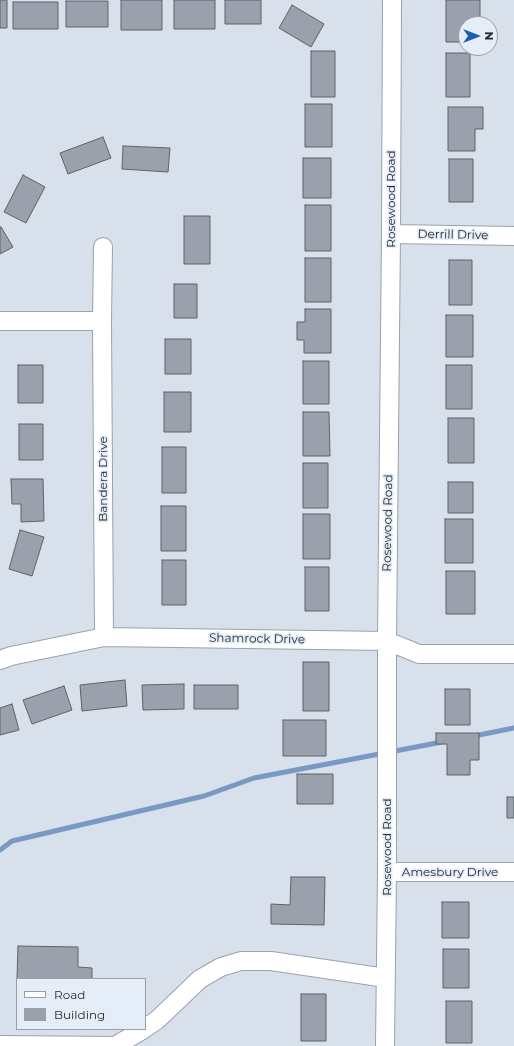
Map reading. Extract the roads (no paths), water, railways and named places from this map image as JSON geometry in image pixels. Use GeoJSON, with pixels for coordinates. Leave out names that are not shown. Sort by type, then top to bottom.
{"type":"FeatureCollection","features":[{"type":"Feature","properties":{"kind":"street","name":"Rosewood Road"},"geometry":{"type":"LineString","coordinates":[[385,1046],[387,641],[392,234],[392,0]]}},
{"type":"Feature","properties":{"kind":"street","name":"Derrill Drive"},"geometry":{"type":"LineString","coordinates":[[392,234],[514,236]]}},
{"type":"Feature","properties":{"kind":"street","name":"Bandera Drive"},"geometry":{"type":"LineString","coordinates":[[103,247],[104,637]]}},
{"type":"Feature","properties":{"kind":"street"},"geometry":{"type":"LineString","coordinates":[[0,321],[102,321]]}},
{"type":"Feature","properties":{"kind":"street","name":"Shamrock Drive"},"geometry":{"type":"LineString","coordinates":[[0,660],[11,656],[104,637],[387,641],[419,654],[514,654]]}},
{"type":"Feature","properties":{"kind":"street","name":"Amesbury Drive"},"geometry":{"type":"LineString","coordinates":[[387,872],[514,872]]}},
{"type":"Feature","properties":{"kind":"street"},"geometry":{"type":"LineString","coordinates":[[146,1028],[157,1020],[200,979],[221,967],[241,961],[271,961],[386,978]]}},
{"type":"Feature","properties":{"kind":"street"},"geometry":{"type":"LineString","coordinates":[[0,1046],[115,1046],[142,1030]]}},
{"type":"Feature","properties":{"kind":"waterway"},"geometry":{"type":"LineString","coordinates":[[474,736],[514,728]]}},
{"type":"Feature","properties":{"kind":"waterway"},"geometry":{"type":"LineString","coordinates":[[0,850],[12,841],[204,796],[254,778],[442,742]]}}]}
